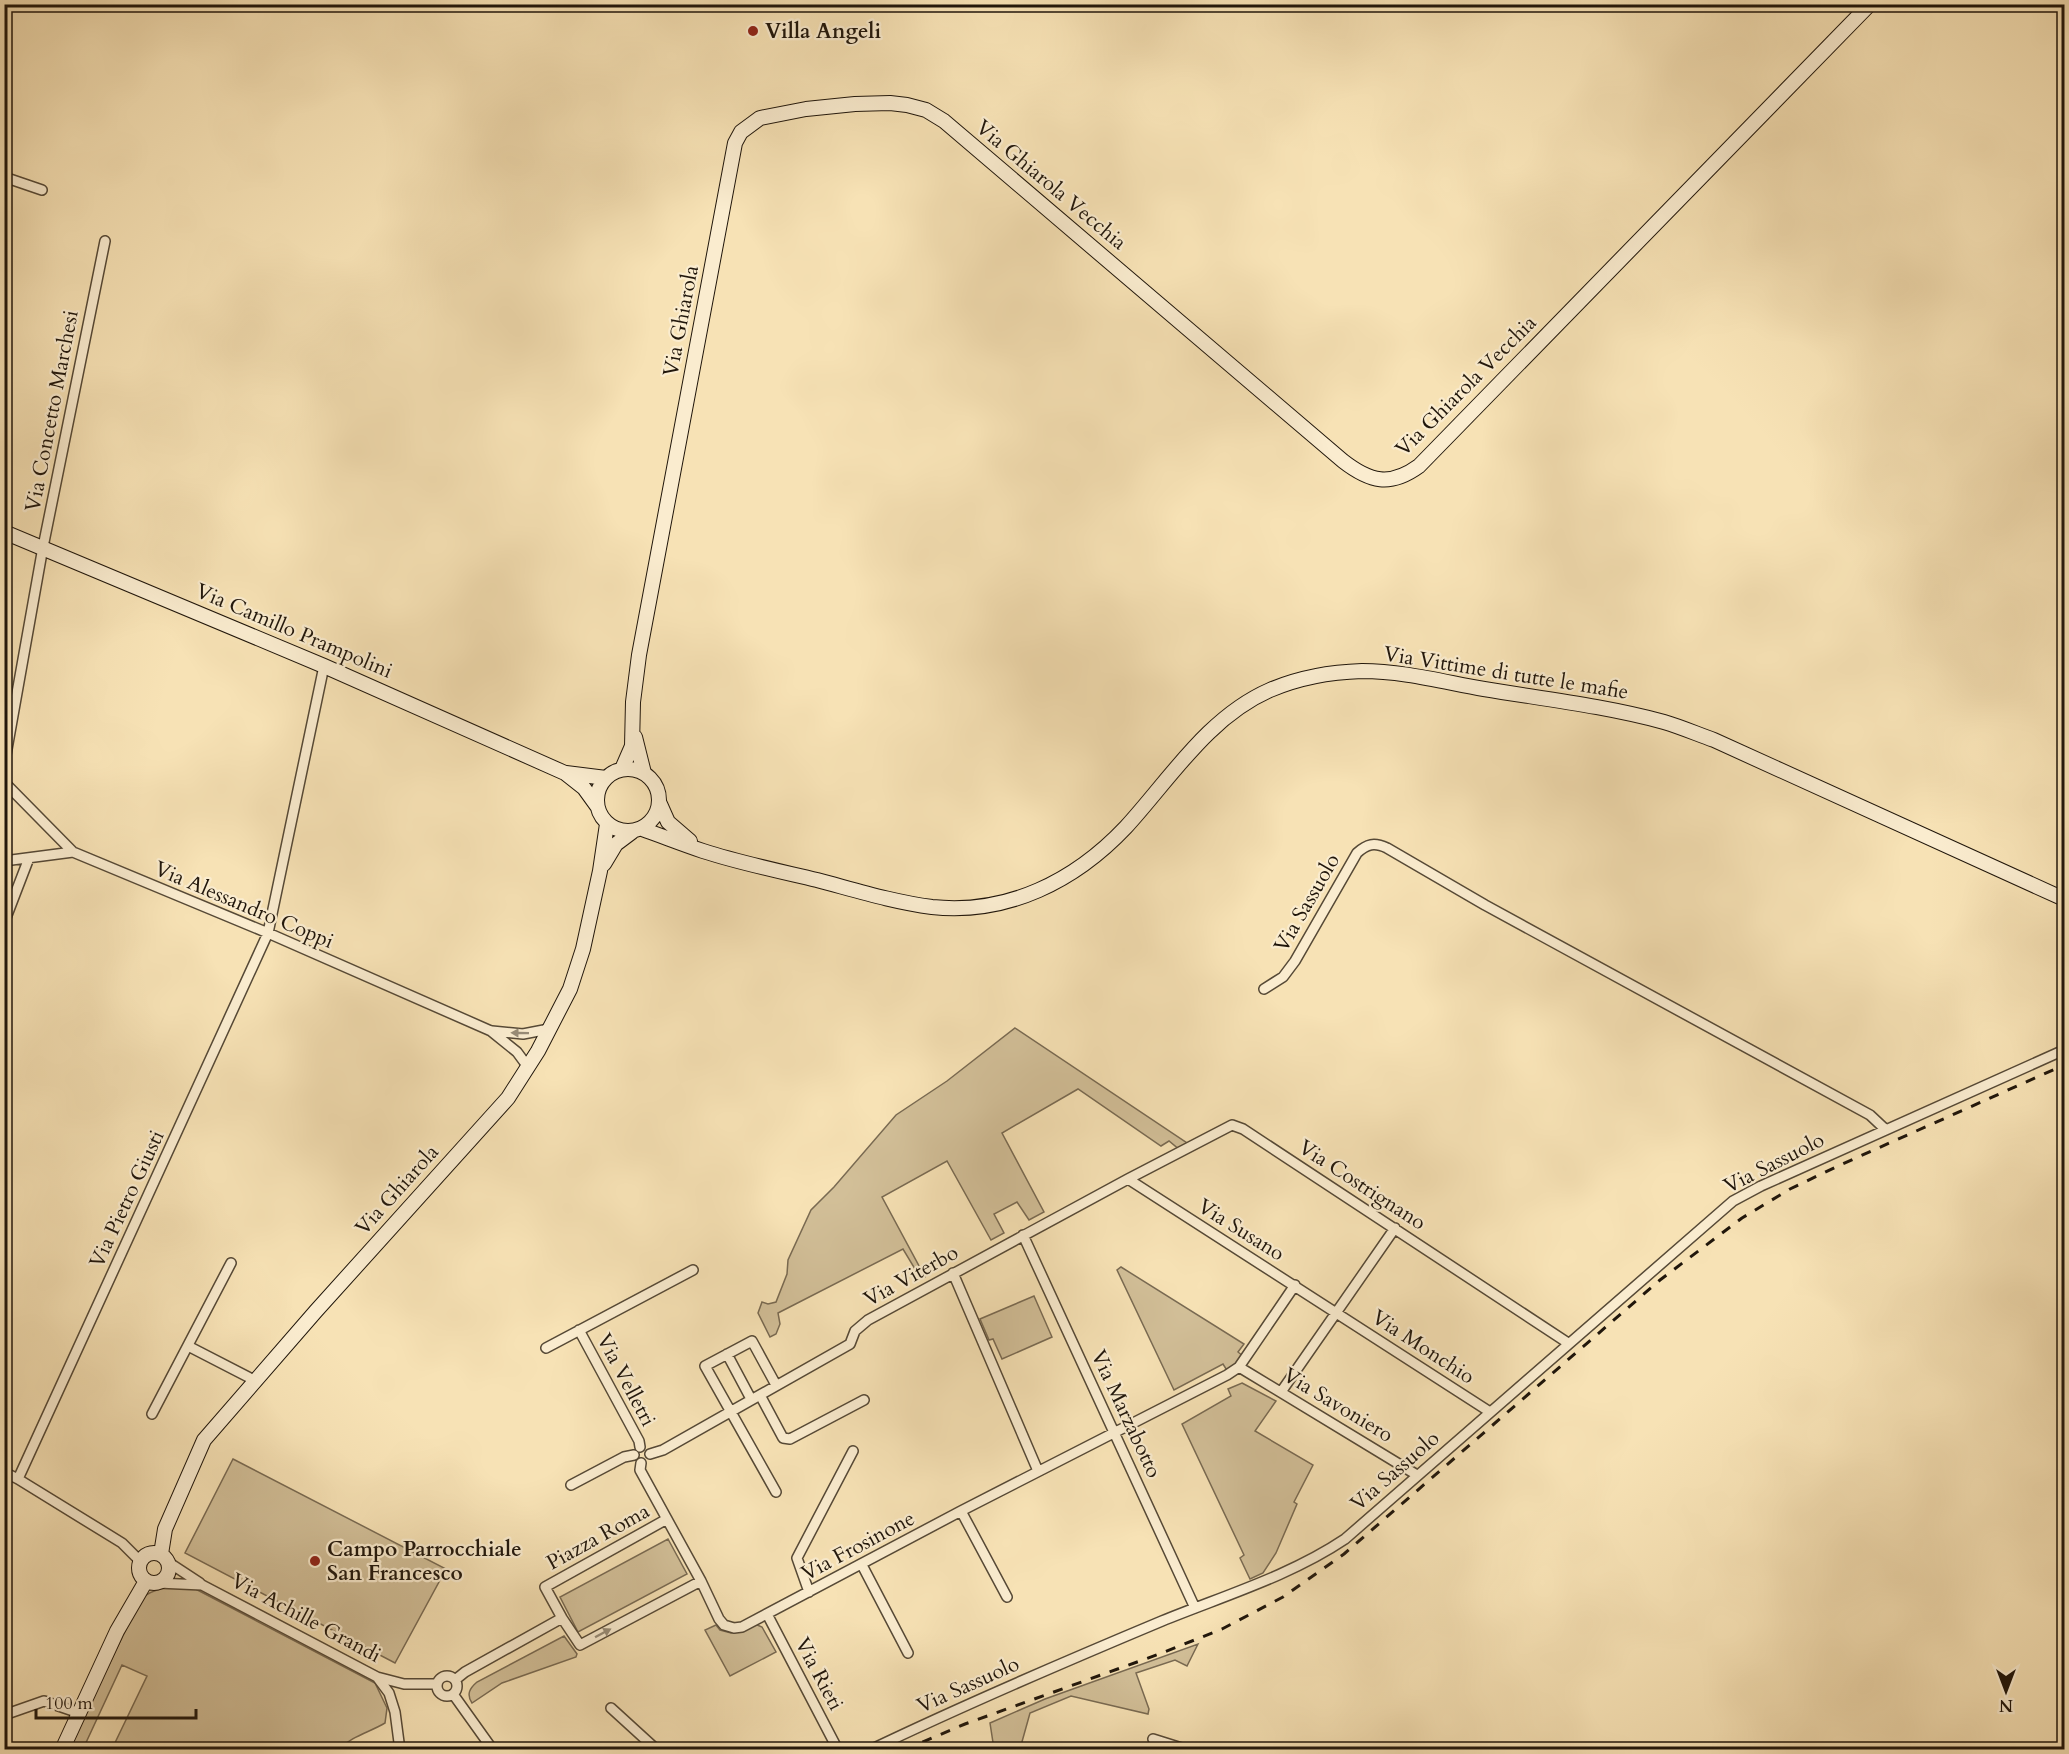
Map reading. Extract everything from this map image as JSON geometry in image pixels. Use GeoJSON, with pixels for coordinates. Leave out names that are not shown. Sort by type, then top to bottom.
{"type":"FeatureCollection","features":[{"type":"Feature","properties":{"kind":"street","name":"Via Ghiarola Vecchia"},"geometry":{"type":"LineString","coordinates":[[944,121],[1350,466],[1368,477],[1393,479],[1408,474],[1419,466],[1870,4]]}},
{"type":"Feature","properties":{"kind":"street","name":"Via Ghiarola"},"geometry":{"type":"LineString","coordinates":[[622,769],[632,746],[633,702],[639,655],[735,143],[741,132],[760,118],[806,109],[890,103],[926,110],[944,121]]}},
{"type":"Feature","properties":{"kind":"street"},"geometry":{"type":"LineString","coordinates":[[4,177],[42,190]]}},
{"type":"Feature","properties":{"kind":"street","name":"Via Concetto Marchesi"},"geometry":{"type":"LineString","coordinates":[[4,766],[43,547],[105,241]]}},
{"type":"Feature","properties":{"kind":"street","name":"Via Camillo Prampolini"},"geometry":{"type":"LineString","coordinates":[[4,532],[324,666],[565,773],[584,788],[597,806]]}},
{"type":"Feature","properties":{"kind":"street","name":"Via Pietro Giusti"},"geometry":{"type":"LineString","coordinates":[[18,1479],[268,933],[324,666]]}},
{"type":"Feature","properties":{"kind":"street","name":"Via Vittime di tutte le mafie"},"geometry":{"type":"LineString","coordinates":[[637,830],[704,852],[896,900],[961,908],[999,903],[1020,897],[1061,879],[1094,858],[1126,827],[1208,733],[1240,707],[1269,690],[1295,682],[1339,672],[1364,671],[1402,674],[1624,713],[1666,723],[1714,740],[2064,899]]}},
{"type":"Feature","properties":{"kind":"street","name":"Via Ghiarola"},"geometry":{"type":"LineString","coordinates":[[633,729],[644,773]]}},
{"type":"Feature","properties":{"kind":"street"},"geometry":{"type":"LineString","coordinates":[[600,871],[616,844],[651,823],[660,804],[656,786],[644,773],[622,769],[606,778],[600,786],[597,806],[607,824],[623,832],[637,830]]}},
{"type":"Feature","properties":{"kind":"street","name":"Via Camillo Prampolini"},"geometry":{"type":"LineString","coordinates":[[565,773],[606,778]]}},
{"type":"Feature","properties":{"kind":"street","name":"Via Alessandro Coppi"},"geometry":{"type":"LineString","coordinates":[[4,782],[73,852],[268,933],[491,1031],[518,1052],[528,1067]]}},
{"type":"Feature","properties":{"kind":"street","name":"Via Vittime di tutte le mafie"},"geometry":{"type":"LineString","coordinates":[[660,804],[668,822],[704,852]]}},
{"type":"Feature","properties":{"kind":"street","name":"Via Ghiarola"},"geometry":{"type":"LineString","coordinates":[[62,1749],[117,1631],[152,1582],[163,1580],[169,1572],[165,1558],[165,1530],[204,1440],[254,1380],[508,1098],[528,1067],[570,989],[583,949],[600,871],[607,824]]}},
{"type":"Feature","properties":{"kind":"street","name":"Via Sassuolo"},"geometry":{"type":"LineString","coordinates":[[1264,989],[1283,977],[1295,961],[1357,853],[1368,845],[1376,844],[1388,848],[1485,904],[1860,1109],[1886,1130]]}},
{"type":"Feature","properties":{"kind":"street"},"geometry":{"type":"LineString","coordinates":[[4,861],[73,852]]}},
{"type":"Feature","properties":{"kind":"street"},"geometry":{"type":"LineString","coordinates":[[4,923],[29,858]]}},
{"type":"Feature","properties":{"kind":"street","name":"Via Alessandro Coppi"},"geometry":{"type":"LineString","coordinates":[[491,1031],[523,1034],[549,1029]]}},
{"type":"Feature","properties":{"kind":"street","name":"Via Sassuolo"},"geometry":{"type":"LineString","coordinates":[[870,1749],[945,1714],[1274,1576],[1330,1549],[1345,1539],[1733,1201],[1761,1186],[2064,1050]]}},
{"type":"Feature","properties":{"kind":"street","name":"Via Costrignano"},"geometry":{"type":"LineString","coordinates":[[1128,1179],[1226,1127],[1238,1126],[1568,1343]]}},
{"type":"Feature","properties":{"kind":"street"},"geometry":{"type":"LineString","coordinates":[[1023,1235],[1128,1179]]}},
{"type":"Feature","properties":{"kind":"street","name":"Via Susano"},"geometry":{"type":"LineString","coordinates":[[1128,1179],[1336,1312]]}},
{"type":"Feature","properties":{"kind":"street"},"geometry":{"type":"LineString","coordinates":[[1281,1392],[1395,1228]]}},
{"type":"Feature","properties":{"kind":"street","name":"Via Viterbo"},"geometry":{"type":"LineString","coordinates":[[638,1455],[646,1448],[650,1454],[663,1450],[850,1344],[855,1331],[868,1320],[1023,1235]]}},
{"type":"Feature","properties":{"kind":"street","name":"Via Marzabotto"},"geometry":{"type":"LineString","coordinates":[[1023,1235],[1195,1608]]}},
{"type":"Feature","properties":{"kind":"street"},"geometry":{"type":"LineString","coordinates":[[152,1414],[231,1263]]}},
{"type":"Feature","properties":{"kind":"street","name":"Via Velletri"},"geometry":{"type":"LineString","coordinates":[[546,1348],[693,1270]]}},
{"type":"Feature","properties":{"kind":"street"},"geometry":{"type":"LineString","coordinates":[[953,1273],[1038,1471]]}},
{"type":"Feature","properties":{"kind":"street"},"geometry":{"type":"LineString","coordinates":[[1239,1367],[1295,1286]]}},
{"type":"Feature","properties":{"kind":"street","name":"Via Monchio"},"geometry":{"type":"LineString","coordinates":[[1336,1312],[1490,1412]]}},
{"type":"Feature","properties":{"kind":"street","name":"Via Velletri"},"geometry":{"type":"LineString","coordinates":[[579,1330],[639,1441],[640,1470],[667,1519]]}},
{"type":"Feature","properties":{"kind":"street"},"geometry":{"type":"LineString","coordinates":[[776,1385],[752,1341],[705,1366],[776,1492]]}},
{"type":"Feature","properties":{"kind":"street"},"geometry":{"type":"LineString","coordinates":[[188,1346],[254,1380]]}},
{"type":"Feature","properties":{"kind":"street"},"geometry":{"type":"LineString","coordinates":[[727,1354],[783,1438],[790,1439],[864,1400]]}},
{"type":"Feature","properties":{"kind":"street","name":"Via Frosinone"},"geometry":{"type":"LineString","coordinates":[[667,1519],[724,1626],[742,1627],[1239,1367]]}},
{"type":"Feature","properties":{"kind":"street","name":"Via Savoniero"},"geometry":{"type":"LineString","coordinates":[[1239,1367],[1417,1475]]}},
{"type":"Feature","properties":{"kind":"street"},"geometry":{"type":"LineString","coordinates":[[809,1592],[796,1558],[853,1451]]}},
{"type":"Feature","properties":{"kind":"street"},"geometry":{"type":"LineString","coordinates":[[571,1485],[624,1456],[638,1455]]}},
{"type":"Feature","properties":{"kind":"street"},"geometry":{"type":"LineString","coordinates":[[4,1472],[122,1543],[140,1561]]}},
{"type":"Feature","properties":{"kind":"street"},"geometry":{"type":"LineString","coordinates":[[961,1511],[1007,1597]]}},
{"type":"Feature","properties":{"kind":"street","name":"Piazza Roma"},"geometry":{"type":"LineString","coordinates":[[667,1519],[545,1587],[580,1645],[701,1581]]}},
{"type":"Feature","properties":{"kind":"street"},"geometry":{"type":"LineString","coordinates":[[152,1582],[140,1575],[140,1561],[147,1554],[156,1552],[202,1585]]}},
{"type":"Feature","properties":{"kind":"street"},"geometry":{"type":"LineString","coordinates":[[862,1564],[908,1653]]}},
{"type":"Feature","properties":{"kind":"street","name":"Via Achille Grandi"},"geometry":{"type":"LineString","coordinates":[[152,1582],[202,1585],[377,1677],[404,1684],[437,1684]]}},
{"type":"Feature","properties":{"kind":"street","name":"Via Rieti"},"geometry":{"type":"LineString","coordinates":[[767,1614],[838,1749]]}},
{"type":"Feature","properties":{"kind":"street"},"geometry":{"type":"LineString","coordinates":[[455,1680],[465,1672],[562,1618]]}},
{"type":"Feature","properties":{"kind":"street"},"geometry":{"type":"LineString","coordinates":[[377,1677],[389,1693],[395,1712],[400,1749]]}},
{"type":"Feature","properties":{"kind":"street"},"geometry":{"type":"LineString","coordinates":[[443,1677],[455,1680],[457,1686],[453,1694],[441,1695],[437,1684],[443,1677]]}},
{"type":"Feature","properties":{"kind":"street"},"geometry":{"type":"LineString","coordinates":[[453,1694],[493,1749]]}},
{"type":"Feature","properties":{"kind":"street"},"geometry":{"type":"LineString","coordinates":[[4,1715],[44,1701],[79,1713]]}},
{"type":"Feature","properties":{"kind":"street"},"geometry":{"type":"LineString","coordinates":[[611,1708],[657,1749]]}},
{"type":"Feature","properties":{"kind":"street"},"geometry":{"type":"LineString","coordinates":[[1153,1739],[1188,1749]]}},
{"type":"Feature","properties":{"kind":"shaded area"},"geometry":{"type":"Polygon","coordinates":[[[1015,1028],[1190,1145],[1180,1150],[1169,1141],[1161,1146],[1078,1089],[1002,1133],[1044,1212],[1029,1220],[1017,1202],[994,1214],[1004,1233],[991,1240],[947,1161],[882,1197],[925,1277],[921,1279],[903,1249],[778,1313],[780,1324],[776,1334],[770,1337],[758,1313],[762,1302],[768,1304],[776,1302],[787,1274],[788,1260],[811,1210],[834,1187],[896,1115],[947,1081],[1015,1028]]]}},
{"type":"Feature","properties":{"kind":"shaded area"},"geometry":{"type":"Polygon","coordinates":[[[1121,1267],[1244,1344],[1238,1352],[1244,1357],[1228,1372],[1223,1364],[1174,1390],[1117,1270],[1121,1267]]]}},
{"type":"Feature","properties":{"kind":"shaded area"},"geometry":{"type":"Polygon","coordinates":[[[1034,1296],[1052,1337],[1002,1359],[993,1339],[989,1340],[980,1319],[1034,1296]]]}},
{"type":"Feature","properties":{"kind":"shaded area"},"geometry":{"type":"Polygon","coordinates":[[[1242,1383],[1276,1401],[1255,1431],[1313,1465],[1294,1502],[1297,1504],[1276,1553],[1263,1573],[1250,1579],[1240,1558],[1244,1555],[1182,1424],[1231,1396],[1228,1389],[1242,1383]]]}},
{"type":"Feature","properties":{"kind":"shaded area","name":"Campo Parrocchiale San Francesco"},"geometry":{"type":"Polygon","coordinates":[[[233,1459],[446,1569],[395,1663],[185,1553],[233,1459]]]}},
{"type":"Feature","properties":{"kind":"shaded area"},"geometry":{"type":"Polygon","coordinates":[[[668,1539],[687,1574],[578,1632],[560,1597],[668,1539]]]}},
{"type":"Feature","properties":{"kind":"shaded area"},"geometry":{"type":"Polygon","coordinates":[[[186,1584],[375,1683],[387,1708],[385,1723],[355,1737],[339,1749],[112,1749],[147,1676],[122,1665],[83,1749],[68,1750],[141,1598],[163,1588],[186,1584]]]}},
{"type":"Feature","properties":{"kind":"shaded area"},"geometry":{"type":"Polygon","coordinates":[[[755,1624],[762,1627],[776,1652],[730,1676],[705,1630],[716,1625],[720,1630],[731,1633],[755,1624]]]}},
{"type":"Feature","properties":{"kind":"shaded area"},"geometry":{"type":"Polygon","coordinates":[[[564,1636],[577,1654],[576,1657],[502,1683],[472,1703],[469,1697],[470,1691],[477,1682],[564,1636]]]}},
{"type":"Feature","properties":{"kind":"shaded area"},"geometry":{"type":"Polygon","coordinates":[[[1198,1644],[1187,1666],[1175,1660],[1136,1673],[1149,1709],[1148,1714],[1071,1696],[1030,1713],[1020,1749],[994,1749],[990,1723],[1045,1699],[1198,1644]]]}},
{"type":"Feature","properties":{"kind":"railway"},"geometry":{"type":"LineString","coordinates":[[904,1750],[965,1724],[1222,1629],[1283,1597],[1344,1554],[1660,1280],[1742,1218],[1790,1189],[1838,1166],[2064,1065]]}},
{"type":"Feature","properties":{"kind":"place","name":"Villa Angeli"},"geometry":{"type":"Point","coordinates":[753,31]}},
{"type":"Feature","properties":{"kind":"place","name":"Campo Parrocchiale San Francesco"},"geometry":{"type":"Point","coordinates":[315,1561]}}]}
